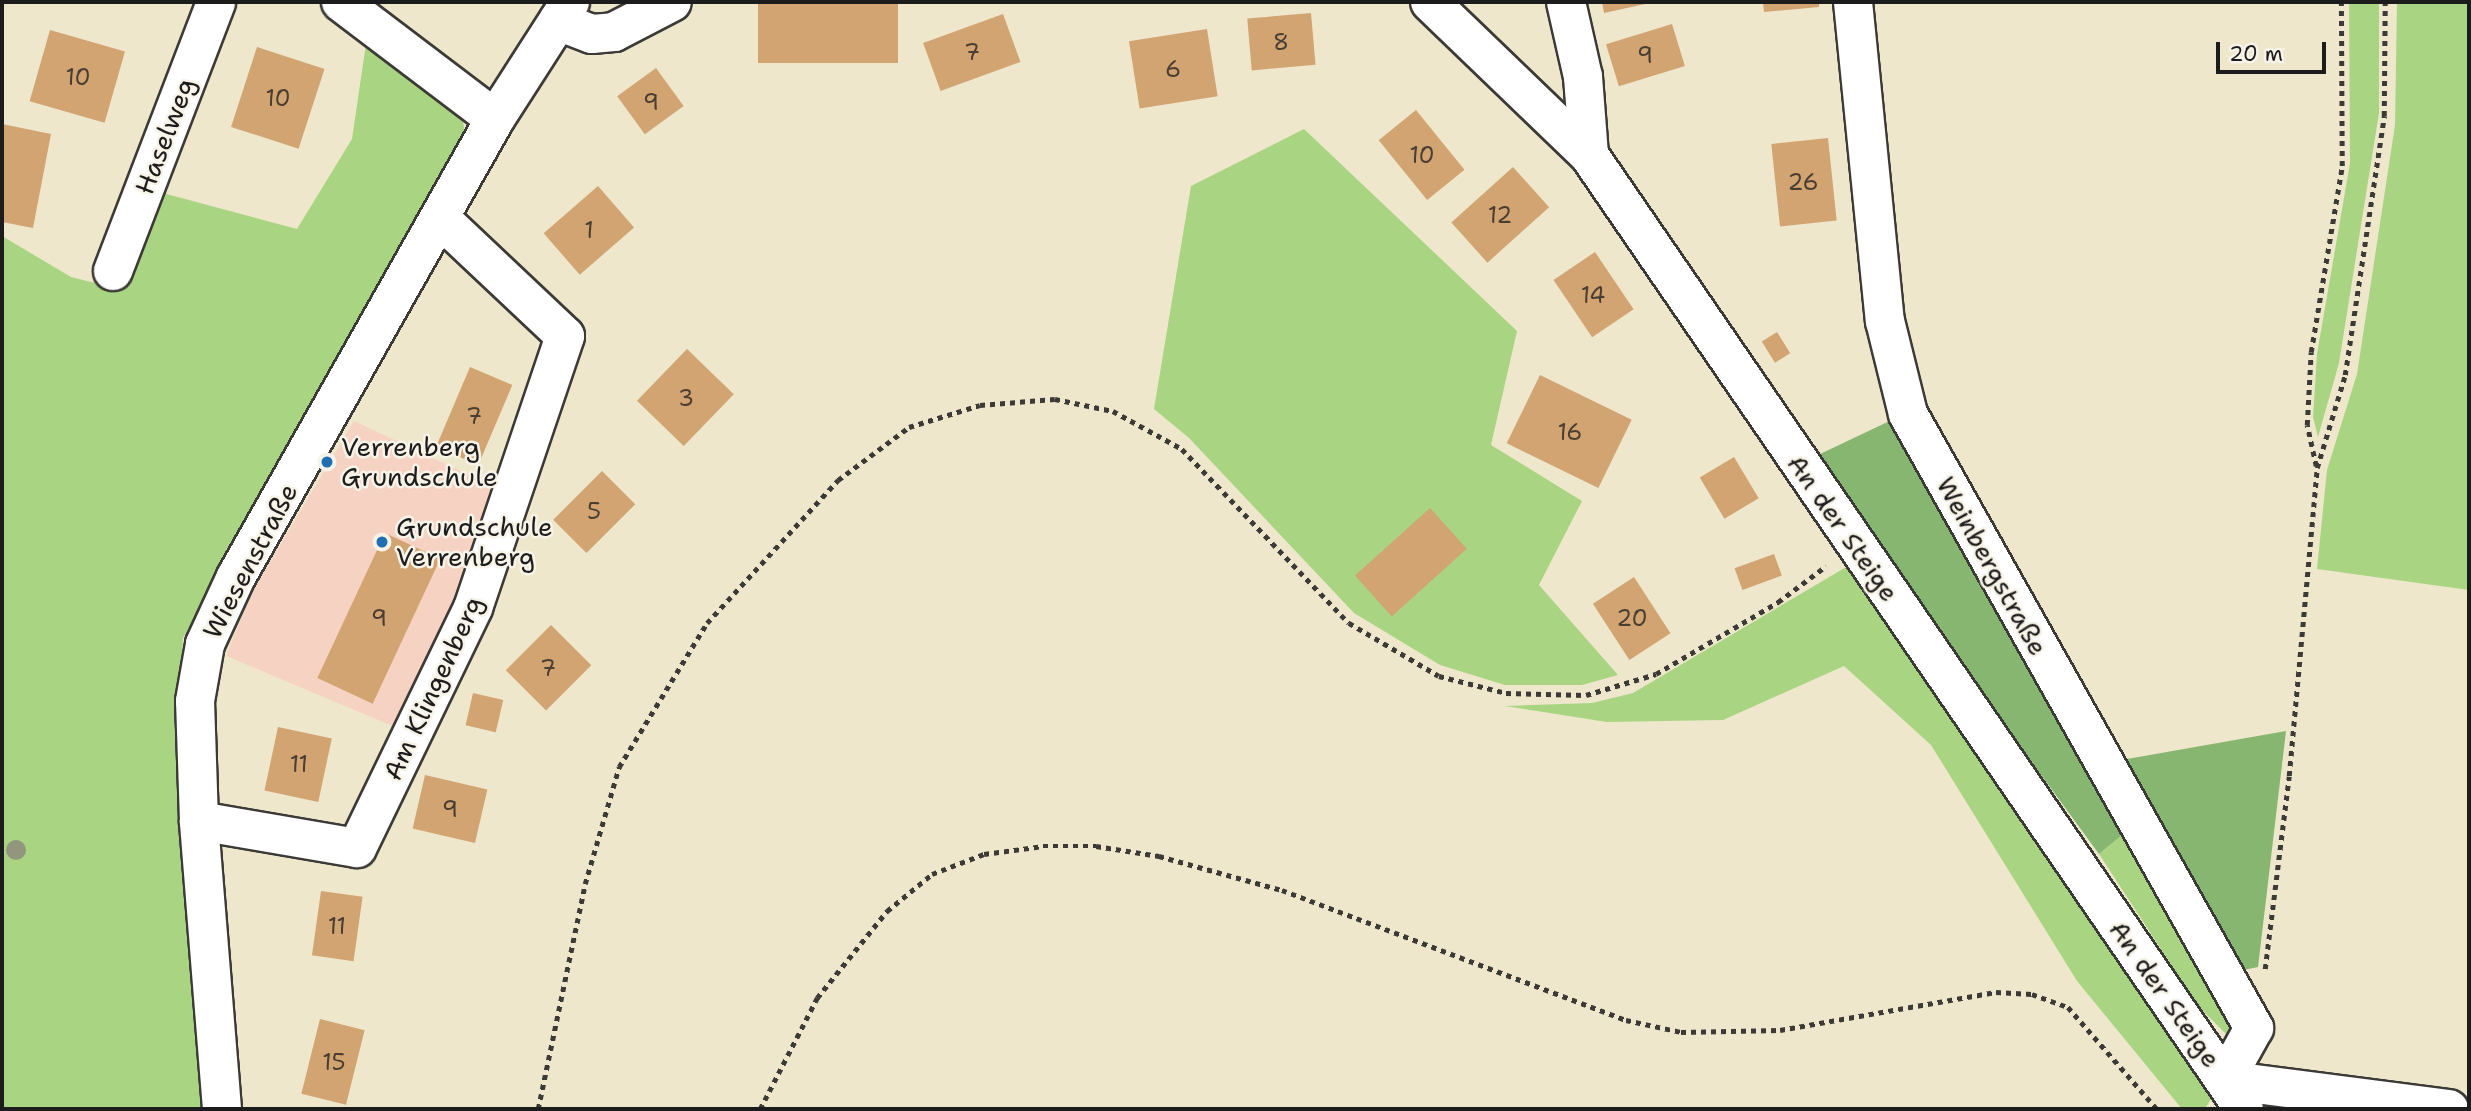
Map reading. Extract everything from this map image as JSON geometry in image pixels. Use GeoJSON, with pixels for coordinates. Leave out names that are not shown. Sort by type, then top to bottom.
{"type":"FeatureCollection","features":[{"type":"Feature","properties":{"kind":"street","name":"Haselweg"},"geometry":{"type":"LineString","coordinates":[[113,271],[216,2]]}},
{"type":"Feature","properties":{"kind":"street"},"geometry":{"type":"LineString","coordinates":[[341,2],[495,119]]}},
{"type":"Feature","properties":{"kind":"street"},"geometry":{"type":"LineString","coordinates":[[564,11],[592,34],[614,32],[672,2]]}},
{"type":"Feature","properties":{"kind":"street","name":"An der Steige"},"geometry":{"type":"LineString","coordinates":[[1430,2],[1589,155],[2234,1095]]}},
{"type":"Feature","properties":{"kind":"street"},"geometry":{"type":"LineString","coordinates":[[1566,2],[1583,77],[1589,155]]}},
{"type":"Feature","properties":{"kind":"street","name":"Weinbergstraße"},"geometry":{"type":"LineString","coordinates":[[1853,2],[1885,321],[1908,414],[2253,1028]]}},
{"type":"Feature","properties":{"kind":"street","name":"Wiesenstraße"},"geometry":{"type":"LineString","coordinates":[[222,1109],[199,821],[195,701],[205,644],[236,577],[441,219],[495,119],[564,11]]}},
{"type":"Feature","properties":{"kind":"street","name":"Am Klingenberg"},"geometry":{"type":"LineString","coordinates":[[199,821],[357,848],[473,608],[565,336],[441,219]]}},
{"type":"Feature","properties":{"kind":"street"},"geometry":{"type":"LineString","coordinates":[[2253,1028],[2234,1095],[2449,1109]]}},
{"type":"Feature","properties":{"kind":"path"},"geometry":{"type":"LineString","coordinates":[[2317,468],[2307,425],[2311,352],[2342,166],[2341,2]]}},
{"type":"Feature","properties":{"kind":"path"},"geometry":{"type":"LineString","coordinates":[[2253,1028],[2268,953],[2290,776],[2317,468],[2345,374],[2382,130],[2385,2]]}},
{"type":"Feature","properties":{"kind":"path"},"geometry":{"type":"LineString","coordinates":[[538,1109],[585,884],[619,768],[707,623],[838,480],[909,427],[980,405],[1055,399],[1113,411],[1182,449],[1349,623],[1439,676],[1506,693],[1586,695],[1656,674],[1778,602],[1854,544]]}},
{"type":"Feature","properties":{"kind":"path"},"geometry":{"type":"LineString","coordinates":[[760,1109],[817,998],[887,911],[932,874],[984,854],[1043,846],[1096,846],[1223,872],[1282,890],[1626,1020],[1681,1032],[1780,1030],[1996,992],[2032,994],[2068,1007],[2157,1109]]}},
{"type":"Feature","properties":{"kind":"shaded area","name":"Grundschule Verrenberg"},"geometry":{"type":"Polygon","coordinates":[[[354,421],[501,490],[462,600],[400,729],[226,656],[251,594],[354,421]]]}},
{"type":"Feature","properties":{"kind":"green space"},"geometry":{"type":"Polygon","coordinates":[[[2349,2],[2379,2],[2379,113],[2339,363],[2318,437],[2313,417],[2317,354],[2350,163],[2349,2]]]}},
{"type":"Feature","properties":{"kind":"green space"},"geometry":{"type":"Polygon","coordinates":[[[2397,2],[2469,2],[2469,590],[2317,569],[2327,470],[2357,374],[2395,125],[2397,2]]]}},
{"type":"Feature","properties":{"kind":"green space"},"geometry":{"type":"Polygon","coordinates":[[[367,37],[461,110],[467,145],[346,346],[183,638],[178,725],[208,1109],[2,1109],[2,236],[71,277],[123,290],[159,192],[297,229],[352,139],[367,37]]]}},
{"type":"Feature","properties":{"kind":"green space"},"geometry":{"type":"Polygon","coordinates":[[[1304,129],[1517,331],[1491,445],[1582,501],[1539,585],[1618,675],[1582,685],[1505,685],[1440,665],[1354,613],[1189,438],[1154,409],[1191,186],[1304,129]]]}},
{"type":"Feature","properties":{"kind":"green space"},"geometry":{"type":"Polygon","coordinates":[[[1896,418],[2128,830],[2099,854],[1872,544],[1820,454],[1896,418]]]}},
{"type":"Feature","properties":{"kind":"green space"},"geometry":{"type":"Polygon","coordinates":[[[1853,563],[2213,1096],[2206,1107],[2182,1109],[2077,981],[1931,745],[1844,666],[1723,720],[1607,722],[1505,706],[1592,703],[1633,693],[1853,563]]]}},
{"type":"Feature","properties":{"kind":"green space"},"geometry":{"type":"Polygon","coordinates":[[[2286,731],[2258,967],[2234,972],[2110,762],[2286,731]]]}},
{"type":"Feature","properties":{"kind":"green space"},"geometry":{"type":"Polygon","coordinates":[[[2128,830],[2240,1028],[2231,1039],[2198,1006],[2099,854],[2128,830]]]}},
{"type":"Feature","properties":{"kind":"building"},"geometry":{"type":"Polygon","coordinates":[[[1602,2],[1650,2],[1650,3],[1604,13],[1602,2]]]}},
{"type":"Feature","properties":{"kind":"building"},"geometry":{"type":"Polygon","coordinates":[[[1763,2],[1819,2],[1819,7],[1764,12],[1763,2]]]}},
{"type":"Feature","properties":{"kind":"building"},"geometry":{"type":"Polygon","coordinates":[[[758,4],[898,4],[898,63],[758,63],[758,4]]]}},
{"type":"Feature","properties":{"kind":"building"},"geometry":{"type":"Polygon","coordinates":[[[1311,13],[1316,65],[1252,70],[1247,19],[1311,13]]]}},
{"type":"Feature","properties":{"kind":"building"},"geometry":{"type":"Polygon","coordinates":[[[1003,14],[1020,62],[941,91],[923,43],[1003,14]]]}},
{"type":"Feature","properties":{"kind":"building"},"geometry":{"type":"Polygon","coordinates":[[[1672,24],[1685,66],[1619,86],[1606,44],[1672,24]]]}},
{"type":"Feature","properties":{"kind":"building"},"geometry":{"type":"Polygon","coordinates":[[[1207,29],[1218,96],[1140,109],[1129,41],[1207,29]]]}},
{"type":"Feature","properties":{"kind":"building"},"geometry":{"type":"Polygon","coordinates":[[[50,30],[125,51],[105,123],[30,101],[50,30]]]}},
{"type":"Feature","properties":{"kind":"building"},"geometry":{"type":"Polygon","coordinates":[[[257,47],[325,69],[299,149],[231,127],[257,47]]]}},
{"type":"Feature","properties":{"kind":"building"},"geometry":{"type":"Polygon","coordinates":[[[656,68],[684,106],[645,134],[617,96],[656,68]]]}},
{"type":"Feature","properties":{"kind":"building"},"geometry":{"type":"Polygon","coordinates":[[[1416,110],[1464,170],[1427,200],[1379,140],[1416,110]]]}},
{"type":"Feature","properties":{"kind":"building"},"geometry":{"type":"Polygon","coordinates":[[[2,124],[51,134],[33,228],[2,222],[2,124]]]}},
{"type":"Feature","properties":{"kind":"building"},"geometry":{"type":"Polygon","coordinates":[[[1828,138],[1837,221],[1780,227],[1771,144],[1828,138]]]}},
{"type":"Feature","properties":{"kind":"building"},"geometry":{"type":"Polygon","coordinates":[[[1513,167],[1549,207],[1487,263],[1451,223],[1513,167]]]}},
{"type":"Feature","properties":{"kind":"building"},"geometry":{"type":"Polygon","coordinates":[[[598,186],[634,228],[580,275],[544,233],[598,186]]]}},
{"type":"Feature","properties":{"kind":"building"},"geometry":{"type":"Polygon","coordinates":[[[1595,252],[1634,309],[1592,337],[1554,280],[1595,252]]]}},
{"type":"Feature","properties":{"kind":"building"},"geometry":{"type":"Polygon","coordinates":[[[1777,332],[1790,353],[1775,363],[1762,342],[1777,332]]]}},
{"type":"Feature","properties":{"kind":"building"},"geometry":{"type":"Polygon","coordinates":[[[687,349],[734,394],[684,446],[637,401],[687,349]]]}},
{"type":"Feature","properties":{"kind":"building"},"geometry":{"type":"Polygon","coordinates":[[[470,367],[512,385],[478,465],[436,447],[470,367]]]}},
{"type":"Feature","properties":{"kind":"building"},"geometry":{"type":"Polygon","coordinates":[[[1540,375],[1632,420],[1598,488],[1507,443],[1540,375]]]}},
{"type":"Feature","properties":{"kind":"building"},"geometry":{"type":"Polygon","coordinates":[[[1734,457],[1759,498],[1724,519],[1700,478],[1734,457]]]}},
{"type":"Feature","properties":{"kind":"building"},"geometry":{"type":"Polygon","coordinates":[[[602,471],[635,504],[586,553],[553,520],[602,471]]]}},
{"type":"Feature","properties":{"kind":"building"},"geometry":{"type":"Polygon","coordinates":[[[1430,508],[1467,549],[1392,616],[1355,576],[1430,508]]]}},
{"type":"Feature","properties":{"kind":"building"},"geometry":{"type":"Polygon","coordinates":[[[385,533],[440,559],[373,704],[317,678],[385,533]]]}},
{"type":"Feature","properties":{"kind":"building"},"geometry":{"type":"Polygon","coordinates":[[[1774,554],[1782,576],[1742,590],[1735,568],[1774,554]]]}},
{"type":"Feature","properties":{"kind":"building"},"geometry":{"type":"Polygon","coordinates":[[[1634,577],[1670,633],[1629,660],[1593,604],[1634,577]]]}},
{"type":"Feature","properties":{"kind":"building"},"geometry":{"type":"Polygon","coordinates":[[[551,625],[591,665],[546,711],[506,670],[551,625]]]}},
{"type":"Feature","properties":{"kind":"building"},"geometry":{"type":"Polygon","coordinates":[[[473,693],[503,700],[496,732],[466,725],[473,693]]]}},
{"type":"Feature","properties":{"kind":"building"},"geometry":{"type":"Polygon","coordinates":[[[278,727],[332,738],[318,802],[264,791],[278,727]]]}},
{"type":"Feature","properties":{"kind":"building"},"geometry":{"type":"Polygon","coordinates":[[[425,775],[487,789],[475,843],[413,829],[425,775]]]}},
{"type":"Feature","properties":{"kind":"building"},"geometry":{"type":"Polygon","coordinates":[[[321,891],[363,897],[354,961],[312,955],[321,891]]]}},
{"type":"Feature","properties":{"kind":"building"},"geometry":{"type":"Polygon","coordinates":[[[320,1019],[365,1030],[346,1105],[301,1094],[320,1019]]]}},
{"type":"Feature","properties":{"kind":"place","name":"Verrenberg Grundschule"},"geometry":{"type":"Point","coordinates":[327,462]}},
{"type":"Feature","properties":{"kind":"place","name":"Grundschule Verrenberg"},"geometry":{"type":"Point","coordinates":[382,542]}}]}
